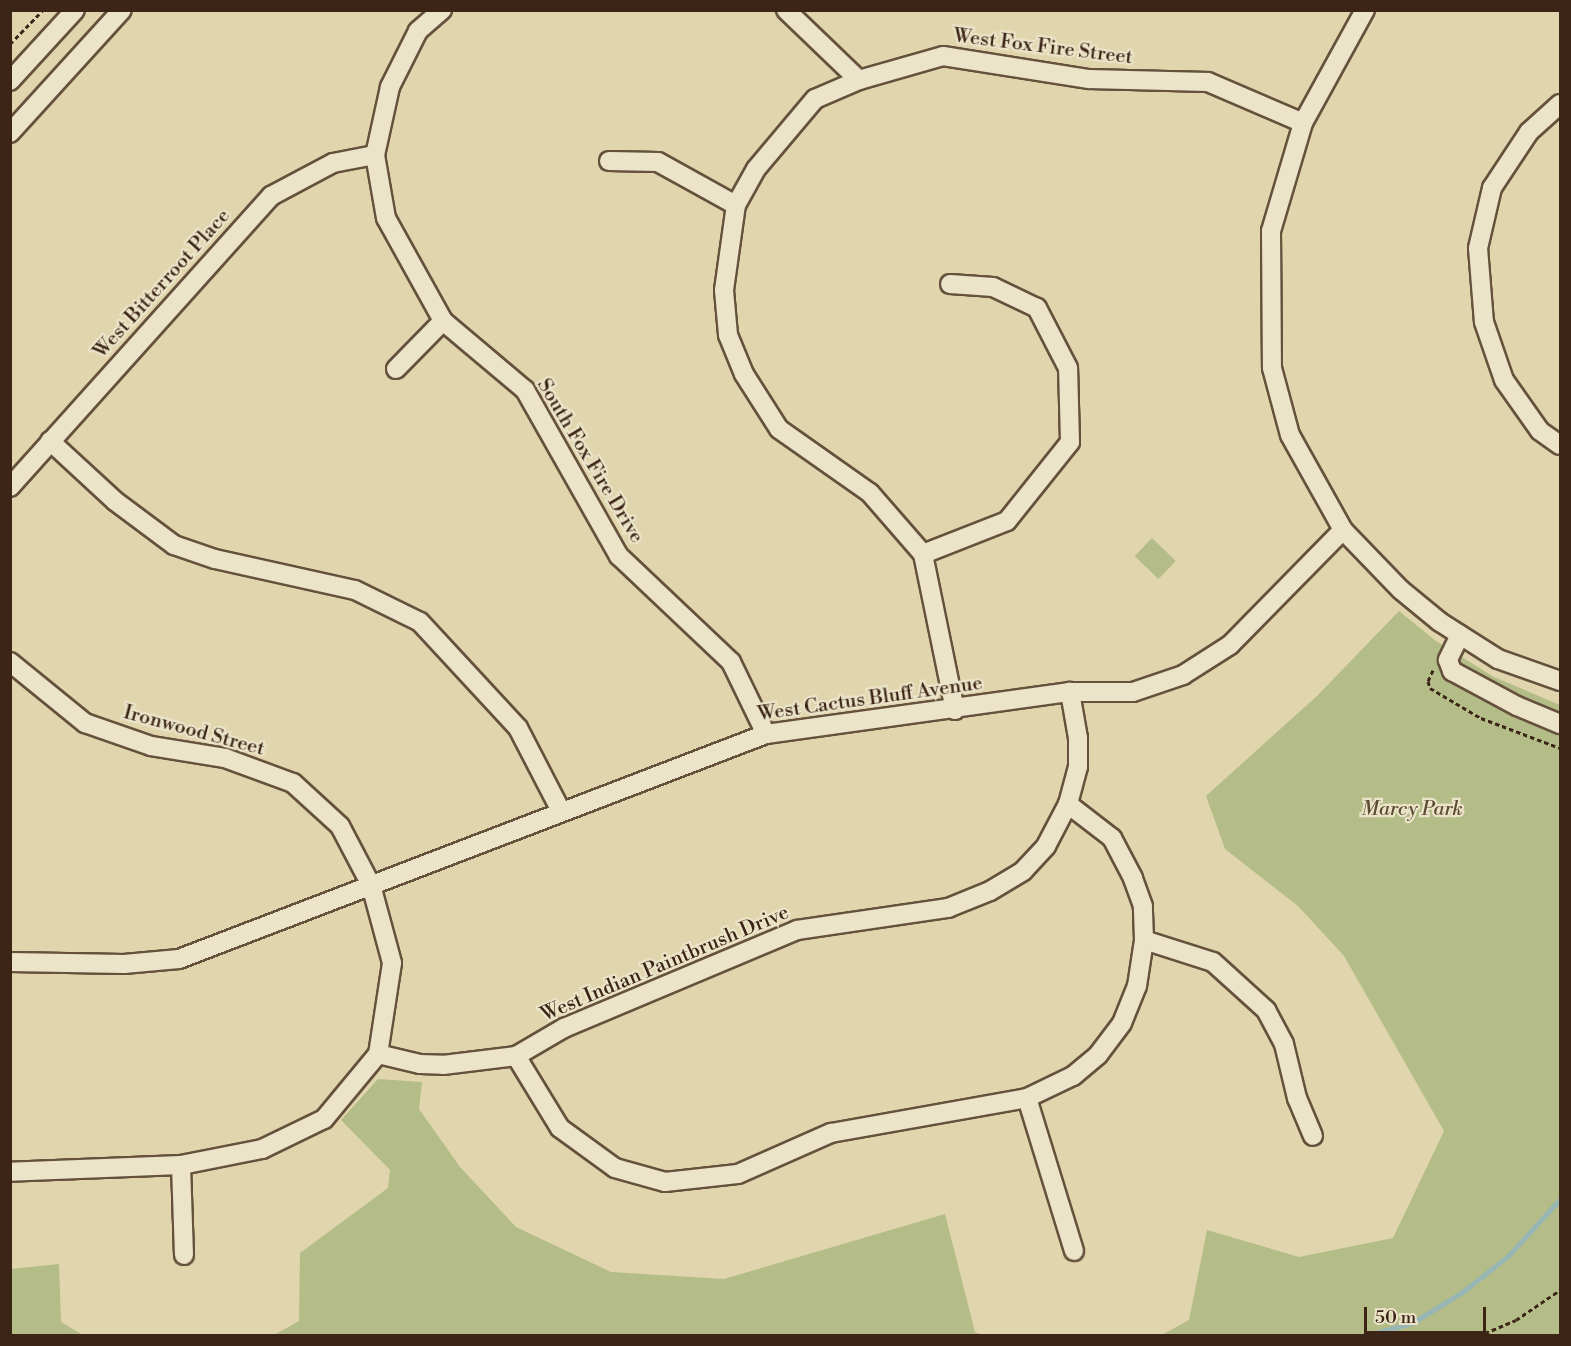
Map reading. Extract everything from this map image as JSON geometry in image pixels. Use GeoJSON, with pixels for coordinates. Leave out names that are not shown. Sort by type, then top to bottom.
{"type":"FeatureCollection","features":[{"type":"Feature","properties":{"kind":"street"},"geometry":{"type":"LineString","coordinates":[[10,81],[75,10]]}},
{"type":"Feature","properties":{"kind":"street"},"geometry":{"type":"LineString","coordinates":[[10,133],[122,10]]}},
{"type":"Feature","properties":{"kind":"street","name":"South Fox Fire Drive"},"geometry":{"type":"LineString","coordinates":[[442,10],[418,32],[390,87],[375,155],[386,218],[443,321],[525,390],[619,556],[731,662],[766,734]]}},
{"type":"Feature","properties":{"kind":"street"},"geometry":{"type":"LineString","coordinates":[[786,10],[859,80]]}},
{"type":"Feature","properties":{"kind":"street"},"geometry":{"type":"LineString","coordinates":[[1365,10],[1303,123],[1271,231],[1272,368],[1290,435],[1343,530],[1401,590],[1460,635],[1498,659],[1560,681]]}},
{"type":"Feature","properties":{"kind":"street","name":"West Fox Fire Street"},"geometry":{"type":"LineString","coordinates":[[955,710],[923,554],[870,493],[779,429],[744,374],[728,335],[724,290],[736,205],[756,169],[815,99],[859,80],[943,56],[1089,79],[1208,82],[1303,123]]}},
{"type":"Feature","properties":{"kind":"street"},"geometry":{"type":"LineString","coordinates":[[1560,104],[1529,132],[1492,188],[1478,248],[1484,322],[1504,380],[1540,431],[1560,445]]}},
{"type":"Feature","properties":{"kind":"street","name":"West Bitterroot Place"},"geometry":{"type":"LineString","coordinates":[[10,487],[271,196],[333,163],[375,155]]}},
{"type":"Feature","properties":{"kind":"street"},"geometry":{"type":"LineString","coordinates":[[609,162],[658,162],[736,205]]}},
{"type":"Feature","properties":{"kind":"street"},"geometry":{"type":"LineString","coordinates":[[923,554],[1007,521],[1070,442],[1068,368],[1037,308],[993,286],[950,284]]}},
{"type":"Feature","properties":{"kind":"street"},"geometry":{"type":"LineString","coordinates":[[396,369],[443,321]]}},
{"type":"Feature","properties":{"kind":"street"},"geometry":{"type":"LineString","coordinates":[[50,441],[115,501],[174,545],[215,559],[355,590],[420,622],[518,728],[561,812]]}},
{"type":"Feature","properties":{"kind":"street","name":"West Cactus Bluff Avenue"},"geometry":{"type":"LineString","coordinates":[[10,962],[124,964],[179,959],[766,734],[955,710],[1070,692],[1133,692],[1184,675],[1230,645],[1343,530]]}},
{"type":"Feature","properties":{"kind":"street"},"geometry":{"type":"LineString","coordinates":[[1460,635],[1448,660],[1452,671],[1517,706],[1560,724]]}},
{"type":"Feature","properties":{"kind":"street","name":"Ironwood Street"},"geometry":{"type":"LineString","coordinates":[[10,662],[85,723],[151,746],[225,758],[293,783],[340,826],[371,885],[392,963],[378,1054]]}},
{"type":"Feature","properties":{"kind":"street","name":"West Indian Paintbrush Drive"},"geometry":{"type":"LineString","coordinates":[[378,1054],[420,1064],[443,1065],[516,1056],[564,1028],[797,930],[948,908],[990,891],[1023,871],[1046,846],[1068,804],[1078,767],[1078,738],[1070,692]]}},
{"type":"Feature","properties":{"kind":"street"},"geometry":{"type":"LineString","coordinates":[[516,1056],[560,1128],[615,1168],[665,1182],[738,1174],[831,1133],[1027,1098],[1073,1076],[1104,1047],[1122,1023],[1137,986],[1144,940],[1143,906],[1133,878],[1112,838],[1068,804]]}},
{"type":"Feature","properties":{"kind":"street"},"geometry":{"type":"LineString","coordinates":[[1144,940],[1213,963],[1266,1010],[1284,1044],[1297,1098],[1313,1136]]}},
{"type":"Feature","properties":{"kind":"street"},"geometry":{"type":"LineString","coordinates":[[10,1172],[181,1165],[262,1149],[324,1119],[378,1054]]}},
{"type":"Feature","properties":{"kind":"street"},"geometry":{"type":"LineString","coordinates":[[1027,1098],[1074,1251]]}},
{"type":"Feature","properties":{"kind":"street"},"geometry":{"type":"LineString","coordinates":[[181,1165],[184,1255]]}},
{"type":"Feature","properties":{"kind":"path"},"geometry":{"type":"LineString","coordinates":[[10,44],[43,10]]}},
{"type":"Feature","properties":{"kind":"path"},"geometry":{"type":"LineString","coordinates":[[1478,1335],[1516,1320],[1560,1290]]}},
{"type":"Feature","properties":{"kind":"green space"},"geometry":{"type":"Polygon","coordinates":[[[1152,538],[1176,561],[1158,579],[1135,556],[1152,538]]]}},
{"type":"Feature","properties":{"kind":"green space","name":"Marcy Park"},"geometry":{"type":"Polygon","coordinates":[[[1399,611],[1436,641],[1494,677],[1560,705],[1560,1335],[1160,1336],[1189,1320],[1207,1230],[1299,1257],[1393,1238],[1444,1131],[1344,956],[1298,906],[1225,849],[1206,796],[1317,696],[1399,611]]]}},
{"type":"Feature","properties":{"kind":"green space"},"geometry":{"type":"Polygon","coordinates":[[[378,1079],[422,1082],[419,1109],[460,1167],[516,1227],[611,1272],[724,1279],[945,1214],[975,1332],[982,1335],[274,1335],[299,1321],[300,1253],[388,1188],[390,1170],[341,1120],[378,1079]]]}},
{"type":"Feature","properties":{"kind":"green space"},"geometry":{"type":"Polygon","coordinates":[[[59,1264],[61,1322],[83,1335],[11,1335],[11,1269],[59,1264]]]}},
{"type":"Feature","properties":{"kind":"waterway"},"geometry":{"type":"LineString","coordinates":[[1365,1336],[1412,1323],[1461,1293],[1508,1256],[1560,1199]]}}]}
